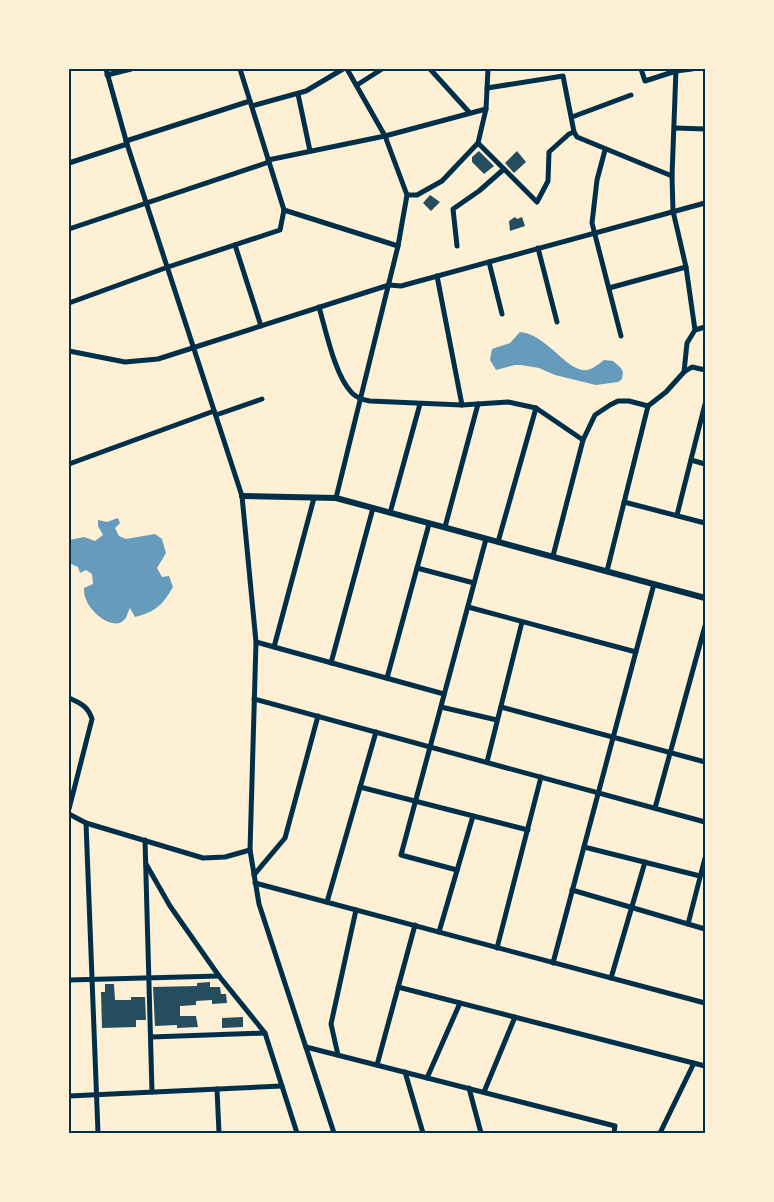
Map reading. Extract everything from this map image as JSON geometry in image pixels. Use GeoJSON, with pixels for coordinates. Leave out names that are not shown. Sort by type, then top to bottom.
{"type":"FeatureCollection","features":[{"type":"Feature","properties":{"kind":"street"},"geometry":{"type":"LineString","coordinates":[[106,69],[126,143],[242,496],[256,642],[250,850],[259,904],[334,1133]]}},
{"type":"Feature","properties":{"kind":"street"},"geometry":{"type":"LineString","coordinates":[[107,76],[131,69]]}},
{"type":"Feature","properties":{"kind":"street"},"geometry":{"type":"LineString","coordinates":[[69,303],[168,267],[280,230],[284,210],[240,69]]}},
{"type":"Feature","properties":{"kind":"street"},"geometry":{"type":"LineString","coordinates":[[69,162],[251,104],[298,94],[314,88],[343,69]]}},
{"type":"Feature","properties":{"kind":"street"},"geometry":{"type":"LineString","coordinates":[[336,498],[389,285],[407,195],[385,136],[347,69]]}},
{"type":"Feature","properties":{"kind":"street"},"geometry":{"type":"LineString","coordinates":[[357,85],[382,69]]}},
{"type":"Feature","properties":{"kind":"street"},"geometry":{"type":"LineString","coordinates":[[430,69],[469,112]]}},
{"type":"Feature","properties":{"kind":"street"},"geometry":{"type":"LineString","coordinates":[[407,195],[417,195],[442,181],[478,143],[486,109],[488,69]]}},
{"type":"Feature","properties":{"kind":"street"},"geometry":{"type":"LineString","coordinates":[[641,69],[645,81],[676,70],[692,69]]}},
{"type":"Feature","properties":{"kind":"street"},"geometry":{"type":"LineString","coordinates":[[676,70],[672,176],[673,211],[686,267],[695,330],[687,343],[684,372]]}},
{"type":"Feature","properties":{"kind":"street"},"geometry":{"type":"LineString","coordinates":[[487,88],[563,76],[574,132],[580,138],[672,176]]}},
{"type":"Feature","properties":{"kind":"street"},"geometry":{"type":"LineString","coordinates":[[298,94],[310,151]]}},
{"type":"Feature","properties":{"kind":"street"},"geometry":{"type":"LineString","coordinates":[[572,118],[631,95]]}},
{"type":"Feature","properties":{"kind":"street"},"geometry":{"type":"LineString","coordinates":[[69,229],[269,161],[385,136],[486,109]]}},
{"type":"Feature","properties":{"kind":"street"},"geometry":{"type":"LineString","coordinates":[[674,128],[705,129]]}},
{"type":"Feature","properties":{"kind":"street"},"geometry":{"type":"LineString","coordinates":[[478,143],[537,202],[548,181],[549,152],[569,134],[574,132]]}},
{"type":"Feature","properties":{"kind":"street"},"geometry":{"type":"LineString","coordinates":[[606,150],[597,180],[592,223],[621,336]]}},
{"type":"Feature","properties":{"kind":"street"},"geometry":{"type":"LineString","coordinates":[[456,246],[453,209],[479,191],[504,169]]}},
{"type":"Feature","properties":{"kind":"street"},"geometry":{"type":"LineString","coordinates":[[69,351],[125,362],[158,359],[389,285],[401,286],[705,203]]}},
{"type":"Feature","properties":{"kind":"street"},"geometry":{"type":"LineString","coordinates":[[284,210],[398,246]]}},
{"type":"Feature","properties":{"kind":"street"},"geometry":{"type":"LineString","coordinates":[[235,245],[261,326]]}},
{"type":"Feature","properties":{"kind":"street"},"geometry":{"type":"LineString","coordinates":[[538,248],[557,322]]}},
{"type":"Feature","properties":{"kind":"street"},"geometry":{"type":"LineString","coordinates":[[489,262],[502,314]]}},
{"type":"Feature","properties":{"kind":"street"},"geometry":{"type":"LineString","coordinates":[[609,288],[686,267]]}},
{"type":"Feature","properties":{"kind":"street"},"geometry":{"type":"LineString","coordinates":[[437,276],[462,405]]}},
{"type":"Feature","properties":{"kind":"street"},"geometry":{"type":"LineString","coordinates":[[319,308],[336,365],[352,394],[360,399],[370,402],[462,405],[508,402],[536,408],[583,440]]}},
{"type":"Feature","properties":{"kind":"street"},"geometry":{"type":"LineString","coordinates":[[695,330],[705,327]]}},
{"type":"Feature","properties":{"kind":"street"},"geometry":{"type":"LineString","coordinates":[[607,571],[648,406],[666,392],[684,372],[692,367],[705,370]]}},
{"type":"Feature","properties":{"kind":"street"},"geometry":{"type":"LineString","coordinates":[[70,464],[215,413],[262,399]]}},
{"type":"Feature","properties":{"kind":"street"},"geometry":{"type":"LineString","coordinates":[[553,556],[583,440],[595,415],[618,401],[648,406]]}},
{"type":"Feature","properties":{"kind":"street"},"geometry":{"type":"LineString","coordinates":[[390,513],[420,404]]}},
{"type":"Feature","properties":{"kind":"street"},"geometry":{"type":"LineString","coordinates":[[445,528],[478,404]]}},
{"type":"Feature","properties":{"kind":"street"},"geometry":{"type":"LineString","coordinates":[[677,516],[705,404]]}},
{"type":"Feature","properties":{"kind":"street"},"geometry":{"type":"LineString","coordinates":[[498,542],[536,408]]}},
{"type":"Feature","properties":{"kind":"street"},"geometry":{"type":"LineString","coordinates":[[691,460],[705,464]]}},
{"type":"Feature","properties":{"kind":"street"},"geometry":{"type":"LineString","coordinates":[[242,496],[336,498],[705,598]]}},
{"type":"Feature","properties":{"kind":"street"},"geometry":{"type":"LineString","coordinates":[[274,647],[314,498]]}},
{"type":"Feature","properties":{"kind":"street"},"geometry":{"type":"LineString","coordinates":[[624,502],[705,523]]}},
{"type":"Feature","properties":{"kind":"street"},"geometry":{"type":"LineString","coordinates":[[331,663],[372,508]]}},
{"type":"Feature","properties":{"kind":"street"},"geometry":{"type":"LineString","coordinates":[[387,678],[429,524]]}},
{"type":"Feature","properties":{"kind":"street"},"geometry":{"type":"LineString","coordinates":[[457,870],[401,855],[486,539]]}},
{"type":"Feature","properties":{"kind":"street"},"geometry":{"type":"LineString","coordinates":[[417,568],[474,583]]}},
{"type":"Feature","properties":{"kind":"street"},"geometry":{"type":"LineString","coordinates":[[553,962],[654,584]]}},
{"type":"Feature","properties":{"kind":"street"},"geometry":{"type":"LineString","coordinates":[[468,607],[636,652]]}},
{"type":"Feature","properties":{"kind":"street"},"geometry":{"type":"LineString","coordinates":[[487,762],[522,622]]}},
{"type":"Feature","properties":{"kind":"street"},"geometry":{"type":"LineString","coordinates":[[655,808],[705,626]]}},
{"type":"Feature","properties":{"kind":"street"},"geometry":{"type":"LineString","coordinates":[[256,642],[444,694]]}},
{"type":"Feature","properties":{"kind":"street"},"geometry":{"type":"LineString","coordinates":[[69,698],[84,705],[90,712],[92,719],[69,809]]}},
{"type":"Feature","properties":{"kind":"street"},"geometry":{"type":"LineString","coordinates":[[254,698],[705,822]]}},
{"type":"Feature","properties":{"kind":"street"},"geometry":{"type":"LineString","coordinates":[[441,706],[497,720]]}},
{"type":"Feature","properties":{"kind":"street"},"geometry":{"type":"LineString","coordinates":[[501,707],[705,762]]}},
{"type":"Feature","properties":{"kind":"street"},"geometry":{"type":"LineString","coordinates":[[254,875],[285,838],[318,716]]}},
{"type":"Feature","properties":{"kind":"street"},"geometry":{"type":"LineString","coordinates":[[327,902],[376,732]]}},
{"type":"Feature","properties":{"kind":"street"},"geometry":{"type":"LineString","coordinates":[[497,948],[541,777]]}},
{"type":"Feature","properties":{"kind":"street"},"geometry":{"type":"LineString","coordinates":[[360,787],[528,830]]}},
{"type":"Feature","properties":{"kind":"street"},"geometry":{"type":"LineString","coordinates":[[69,814],[86,823],[203,858],[225,857],[250,850]]}},
{"type":"Feature","properties":{"kind":"street"},"geometry":{"type":"LineString","coordinates":[[439,932],[473,816]]}},
{"type":"Feature","properties":{"kind":"street"},"geometry":{"type":"LineString","coordinates":[[86,823],[98,1133]]}},
{"type":"Feature","properties":{"kind":"street"},"geometry":{"type":"LineString","coordinates":[[145,840],[152,1092]]}},
{"type":"Feature","properties":{"kind":"street"},"geometry":{"type":"LineString","coordinates":[[584,847],[700,876]]}},
{"type":"Feature","properties":{"kind":"street"},"geometry":{"type":"LineString","coordinates":[[688,924],[705,858]]}},
{"type":"Feature","properties":{"kind":"street"},"geometry":{"type":"LineString","coordinates":[[611,978],[645,862]]}},
{"type":"Feature","properties":{"kind":"street"},"geometry":{"type":"LineString","coordinates":[[146,864],[170,906],[219,976],[265,1033],[297,1133]]}},
{"type":"Feature","properties":{"kind":"street"},"geometry":{"type":"LineString","coordinates":[[255,883],[705,1003]]}},
{"type":"Feature","properties":{"kind":"street"},"geometry":{"type":"LineString","coordinates":[[572,890],[705,929]]}},
{"type":"Feature","properties":{"kind":"street"},"geometry":{"type":"LineString","coordinates":[[338,1055],[331,1024],[356,910]]}},
{"type":"Feature","properties":{"kind":"street"},"geometry":{"type":"LineString","coordinates":[[377,1065],[415,925]]}},
{"type":"Feature","properties":{"kind":"street"},"geometry":{"type":"LineString","coordinates":[[69,980],[219,976]]}},
{"type":"Feature","properties":{"kind":"street"},"geometry":{"type":"LineString","coordinates":[[398,987],[705,1066]]}},
{"type":"Feature","properties":{"kind":"street"},"geometry":{"type":"LineString","coordinates":[[427,1078],[460,1003]]}},
{"type":"Feature","properties":{"kind":"street"},"geometry":{"type":"LineString","coordinates":[[484,1092],[515,1017]]}},
{"type":"Feature","properties":{"kind":"street"},"geometry":{"type":"LineString","coordinates":[[150,1037],[265,1033]]}},
{"type":"Feature","properties":{"kind":"street"},"geometry":{"type":"LineString","coordinates":[[306,1047],[615,1126],[614,1133]]}},
{"type":"Feature","properties":{"kind":"street"},"geometry":{"type":"LineString","coordinates":[[660,1133],[694,1063]]}},
{"type":"Feature","properties":{"kind":"street"},"geometry":{"type":"LineString","coordinates":[[405,1072],[423,1133]]}},
{"type":"Feature","properties":{"kind":"street"},"geometry":{"type":"LineString","coordinates":[[69,1096],[282,1086]]}},
{"type":"Feature","properties":{"kind":"street"},"geometry":{"type":"LineString","coordinates":[[468,1088],[481,1133]]}},
{"type":"Feature","properties":{"kind":"street"},"geometry":{"type":"LineString","coordinates":[[217,1089],[219,1133]]}},
{"type":"Feature","properties":{"kind":"water"},"geometry":{"type":"Polygon","coordinates":[[[520,332],[530,334],[539,339],[572,366],[579,369],[587,370],[604,360],[613,361],[623,372],[622,379],[618,382],[596,385],[555,375],[539,368],[521,365],[496,370],[490,360],[492,349],[510,343],[520,332]]]}},
{"type":"Feature","properties":{"kind":"water"},"geometry":{"type":"Polygon","coordinates":[[[118,518],[120,523],[115,528],[119,536],[126,539],[155,534],[162,539],[166,553],[157,568],[162,577],[169,576],[173,587],[162,603],[154,610],[135,617],[130,608],[125,619],[120,623],[115,623],[102,619],[88,604],[84,588],[93,584],[92,574],[86,570],[80,573],[78,567],[69,563],[69,540],[84,537],[95,541],[103,535],[98,526],[98,520],[107,522],[118,518]]]}},
{"type":"Feature","properties":{"kind":"building"},"geometry":{"type":"Polygon","coordinates":[[[479,151],[494,166],[484,174],[472,162],[472,157],[479,151]]]}},
{"type":"Feature","properties":{"kind":"building"},"geometry":{"type":"Polygon","coordinates":[[[517,151],[526,162],[514,173],[505,163],[517,151]]]}},
{"type":"Feature","properties":{"kind":"building"},"geometry":{"type":"Polygon","coordinates":[[[430,195],[440,202],[431,211],[423,203],[430,195]]]}},
{"type":"Feature","properties":{"kind":"building"},"geometry":{"type":"Polygon","coordinates":[[[515,217],[517,219],[522,217],[525,226],[510,231],[509,221],[515,217]]]}},
{"type":"Feature","properties":{"kind":"building"},"geometry":{"type":"Polygon","coordinates":[[[210,982],[210,987],[220,987],[221,994],[226,994],[227,1003],[212,1004],[212,1000],[196,1001],[196,1005],[180,1006],[180,1016],[196,1016],[198,1027],[177,1028],[177,1025],[155,1026],[153,987],[197,986],[197,983],[210,982]]]}},
{"type":"Feature","properties":{"kind":"building"},"geometry":{"type":"Polygon","coordinates":[[[105,984],[114,984],[115,1000],[131,1000],[131,997],[145,997],[146,1020],[136,1020],[136,1027],[102,1028],[101,992],[105,992],[105,984]]]}},
{"type":"Feature","properties":{"kind":"building"},"geometry":{"type":"Polygon","coordinates":[[[243,1017],[243,1027],[222,1028],[222,1018],[243,1017]]]}}]}
